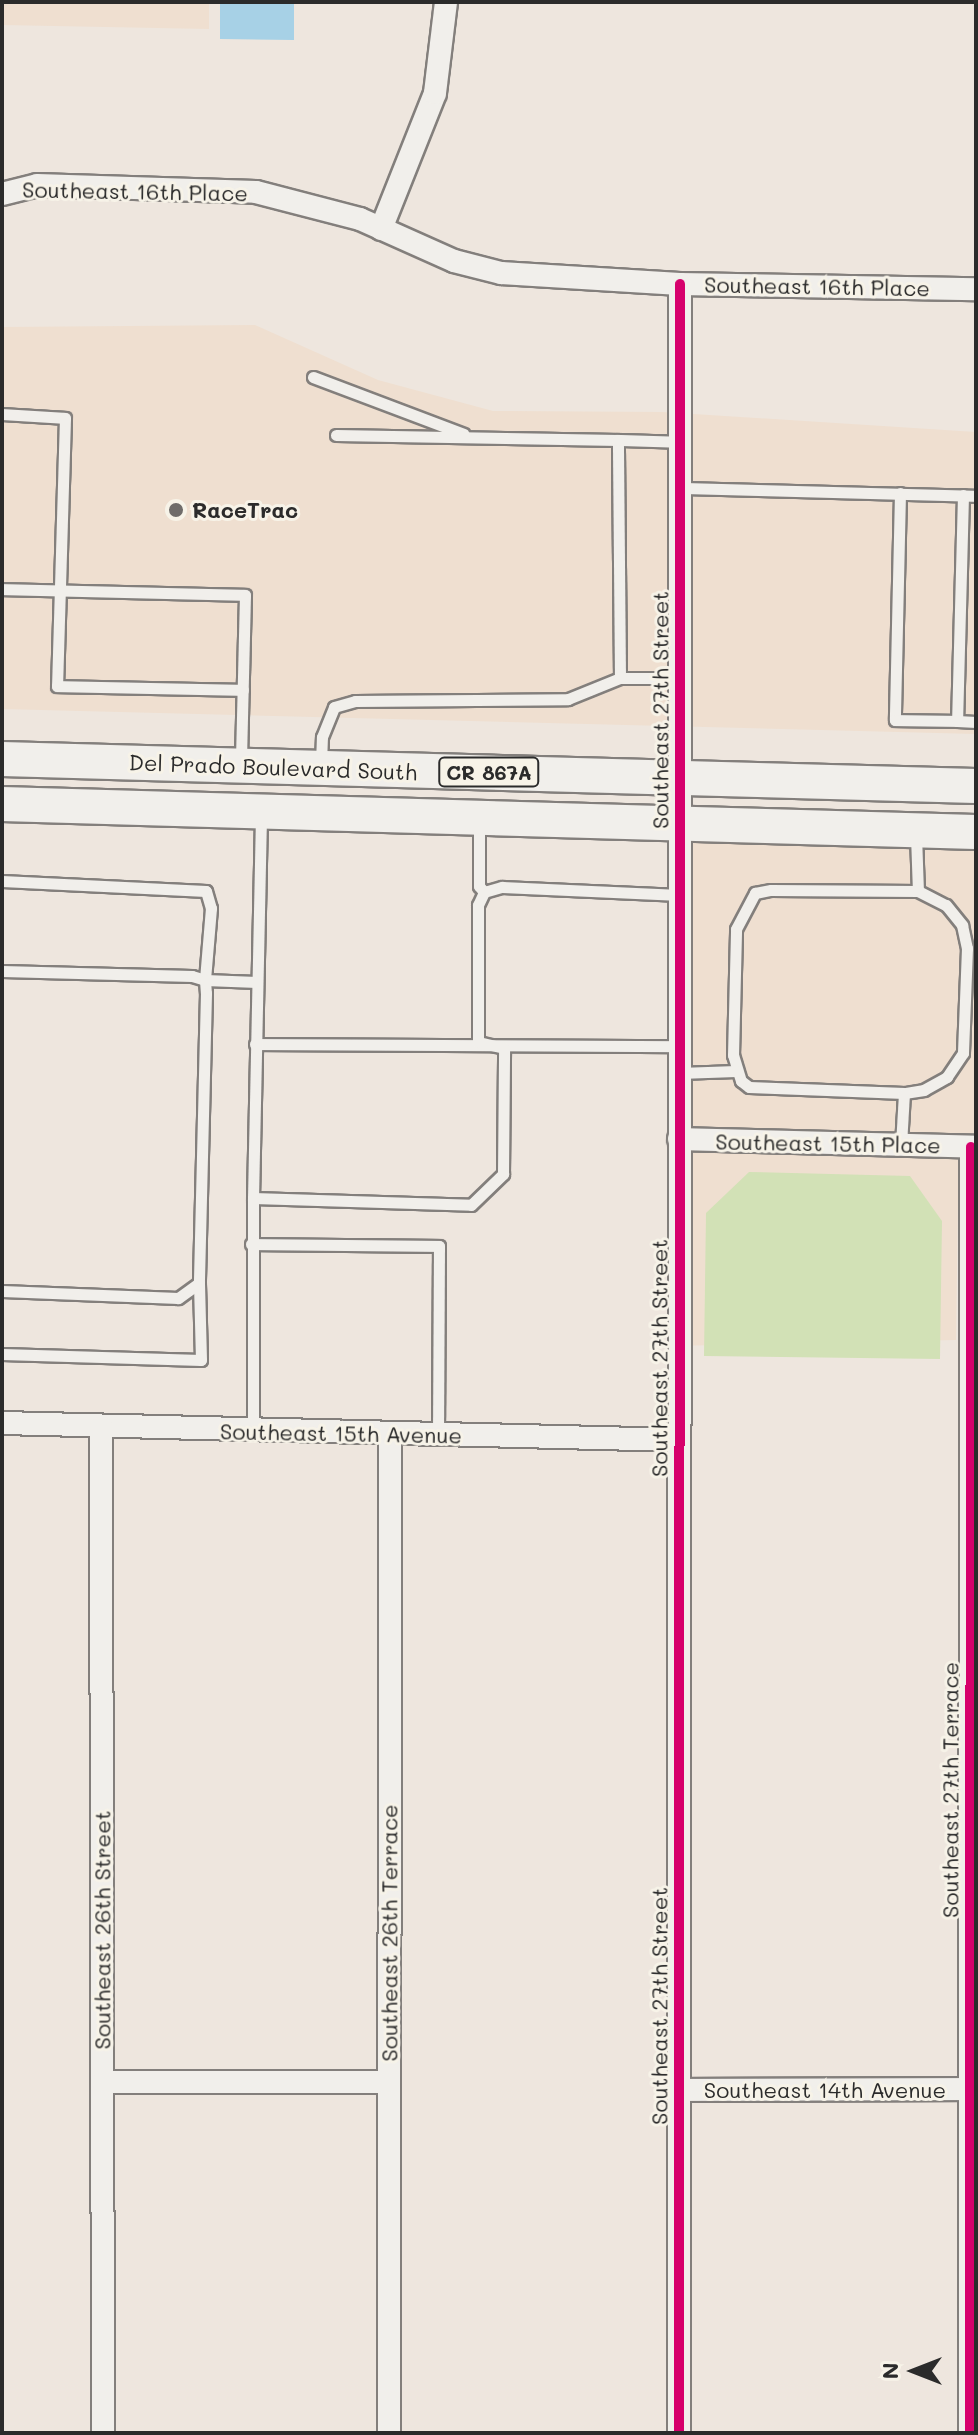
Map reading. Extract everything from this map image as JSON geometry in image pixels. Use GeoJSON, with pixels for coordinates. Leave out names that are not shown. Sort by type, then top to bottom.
{"type":"FeatureCollection","features":[{"type":"Feature","properties":{"kind":"main road","name":"Del Prado Boulevard South"},"geometry":{"type":"LineString","coordinates":[[2,759],[976,786]]}},
{"type":"Feature","properties":{"kind":"main road","name":"Del Prado Boulevard South"},"geometry":{"type":"LineString","coordinates":[[2,804],[976,832]]}},
{"type":"Feature","properties":{"kind":"street"},"geometry":{"type":"LineString","coordinates":[[381,229],[435,93],[446,2]]}},
{"type":"Feature","properties":{"kind":"street","name":"Southeast 16th Place"},"geometry":{"type":"LineString","coordinates":[[2,194],[37,185],[256,192],[381,229],[454,261],[501,273],[680,284],[976,289]]}},
{"type":"Feature","properties":{"kind":"street","name":"Southeast 27th Street"},"geometry":{"type":"LineString","coordinates":[[679,2433],[680,284]]}},
{"type":"Feature","properties":{"kind":"street","name":"Southeast 15th Place"},"geometry":{"type":"LineString","coordinates":[[679,1139],[974,1147]]}},
{"type":"Feature","properties":{"kind":"street","name":"Southeast 27th Terrace"},"geometry":{"type":"LineString","coordinates":[[970,2433],[974,1147]]}},
{"type":"Feature","properties":{"kind":"street","name":"Southeast 15th Avenue"},"geometry":{"type":"LineString","coordinates":[[2,1423],[679,1440]]}},
{"type":"Feature","properties":{"kind":"street","name":"Southeast 26th Street"},"geometry":{"type":"LineString","coordinates":[[101,1427],[103,2433]]}},
{"type":"Feature","properties":{"kind":"street","name":"Southeast 26th Terrace"},"geometry":{"type":"LineString","coordinates":[[389,2433],[390,1434]]}},
{"type":"Feature","properties":{"kind":"street"},"geometry":{"type":"LineString","coordinates":[[103,2082],[389,2082]]}},
{"type":"Feature","properties":{"kind":"street","name":"Southeast 14th Avenue"},"geometry":{"type":"LineString","coordinates":[[679,2090],[970,2089]]}},
{"type":"Feature","properties":{"kind":"lane"},"geometry":{"type":"LineString","coordinates":[[313,377],[472,437]]}},
{"type":"Feature","properties":{"kind":"lane"},"geometry":{"type":"LineString","coordinates":[[2,414],[65,418],[57,686],[243,690]]}},
{"type":"Feature","properties":{"kind":"lane"},"geometry":{"type":"LineString","coordinates":[[336,435],[680,442]]}},
{"type":"Feature","properties":{"kind":"lane"},"geometry":{"type":"LineString","coordinates":[[618,440],[620,678]]}},
{"type":"Feature","properties":{"kind":"lane"},"geometry":{"type":"LineString","coordinates":[[680,488],[976,496]]}},
{"type":"Feature","properties":{"kind":"lane"},"geometry":{"type":"LineString","coordinates":[[900,493],[895,720],[976,722]]}},
{"type":"Feature","properties":{"kind":"lane"},"geometry":{"type":"LineString","coordinates":[[957,721],[963,495]]}},
{"type":"Feature","properties":{"kind":"lane"},"geometry":{"type":"LineString","coordinates":[[2,589],[245,595],[241,767]]}},
{"type":"Feature","properties":{"kind":"lane"},"geometry":{"type":"LineString","coordinates":[[321,769],[322,737],[334,707],[355,701],[568,699],[620,678],[680,678]]}},
{"type":"Feature","properties":{"kind":"lane"},"geometry":{"type":"LineString","coordinates":[[253,1431],[251,1244],[261,813]]}},
{"type":"Feature","properties":{"kind":"lane"},"geometry":{"type":"LineString","coordinates":[[479,818],[479,886],[484,892]]}},
{"type":"Feature","properties":{"kind":"lane"},"geometry":{"type":"LineString","coordinates":[[916,831],[918,891]]}},
{"type":"Feature","properties":{"kind":"lane"},"geometry":{"type":"LineString","coordinates":[[2,881],[206,891],[211,908],[205,980],[199,1283],[201,1360],[2,1354]]}},
{"type":"Feature","properties":{"kind":"lane"},"geometry":{"type":"LineString","coordinates":[[478,1042],[478,905],[484,892],[502,887],[680,895]]}},
{"type":"Feature","properties":{"kind":"lane"},"geometry":{"type":"LineString","coordinates":[[918,891],[946,905],[962,925],[967,948],[965,1037],[963,1053],[947,1077],[924,1090],[904,1093],[749,1087],[736,1071],[736,929],[755,893],[918,891]]}},
{"type":"Feature","properties":{"kind":"lane"},"geometry":{"type":"LineString","coordinates":[[2,971],[257,982]]}},
{"type":"Feature","properties":{"kind":"lane"},"geometry":{"type":"LineString","coordinates":[[255,1044],[478,1042],[680,1046]]}},
{"type":"Feature","properties":{"kind":"lane"},"geometry":{"type":"LineString","coordinates":[[253,1198],[471,1205],[503,1174],[504,1048],[478,1042]]}},
{"type":"Feature","properties":{"kind":"lane"},"geometry":{"type":"LineString","coordinates":[[679,1073],[736,1071]]}},
{"type":"Feature","properties":{"kind":"lane"},"geometry":{"type":"LineString","coordinates":[[901,1145],[904,1093]]}},
{"type":"Feature","properties":{"kind":"lane"},"geometry":{"type":"LineString","coordinates":[[251,1244],[439,1246],[438,1436]]}},
{"type":"Feature","properties":{"kind":"lane"},"geometry":{"type":"LineString","coordinates":[[2,1291],[178,1298],[199,1283]]}},
{"type":"Feature","properties":{"kind":"shaded area"},"geometry":{"type":"Polygon","coordinates":[[[2,2],[209,2],[209,29],[2,25],[2,2]]]}},
{"type":"Feature","properties":{"kind":"shaded area"},"geometry":{"type":"Polygon","coordinates":[[[255,325],[378,380],[493,411],[662,412],[976,432],[976,734],[2,709],[2,327],[255,325]]]}},
{"type":"Feature","properties":{"kind":"shaded area"},"geometry":{"type":"Polygon","coordinates":[[[675,839],[976,846],[976,1133],[959,1133],[956,1340],[672,1346],[675,839]]]}},
{"type":"Feature","properties":{"kind":"green space"},"geometry":{"type":"Polygon","coordinates":[[[749,1172],[910,1176],[942,1221],[940,1359],[704,1356],[706,1213],[749,1172]]]}},
{"type":"Feature","properties":{"kind":"water"},"geometry":{"type":"Polygon","coordinates":[[[220,2],[294,2],[294,40],[220,39],[220,2]]]}},
{"type":"Feature","properties":{"kind":"cycle path"},"geometry":{"type":"LineString","coordinates":[[679,2433],[680,284]]}},
{"type":"Feature","properties":{"kind":"cycle path"},"geometry":{"type":"LineString","coordinates":[[970,2433],[971,1147]]}},
{"type":"Feature","properties":{"kind":"place","name":"RaceTrac"},"geometry":{"type":"Point","coordinates":[176,510]}}]}
